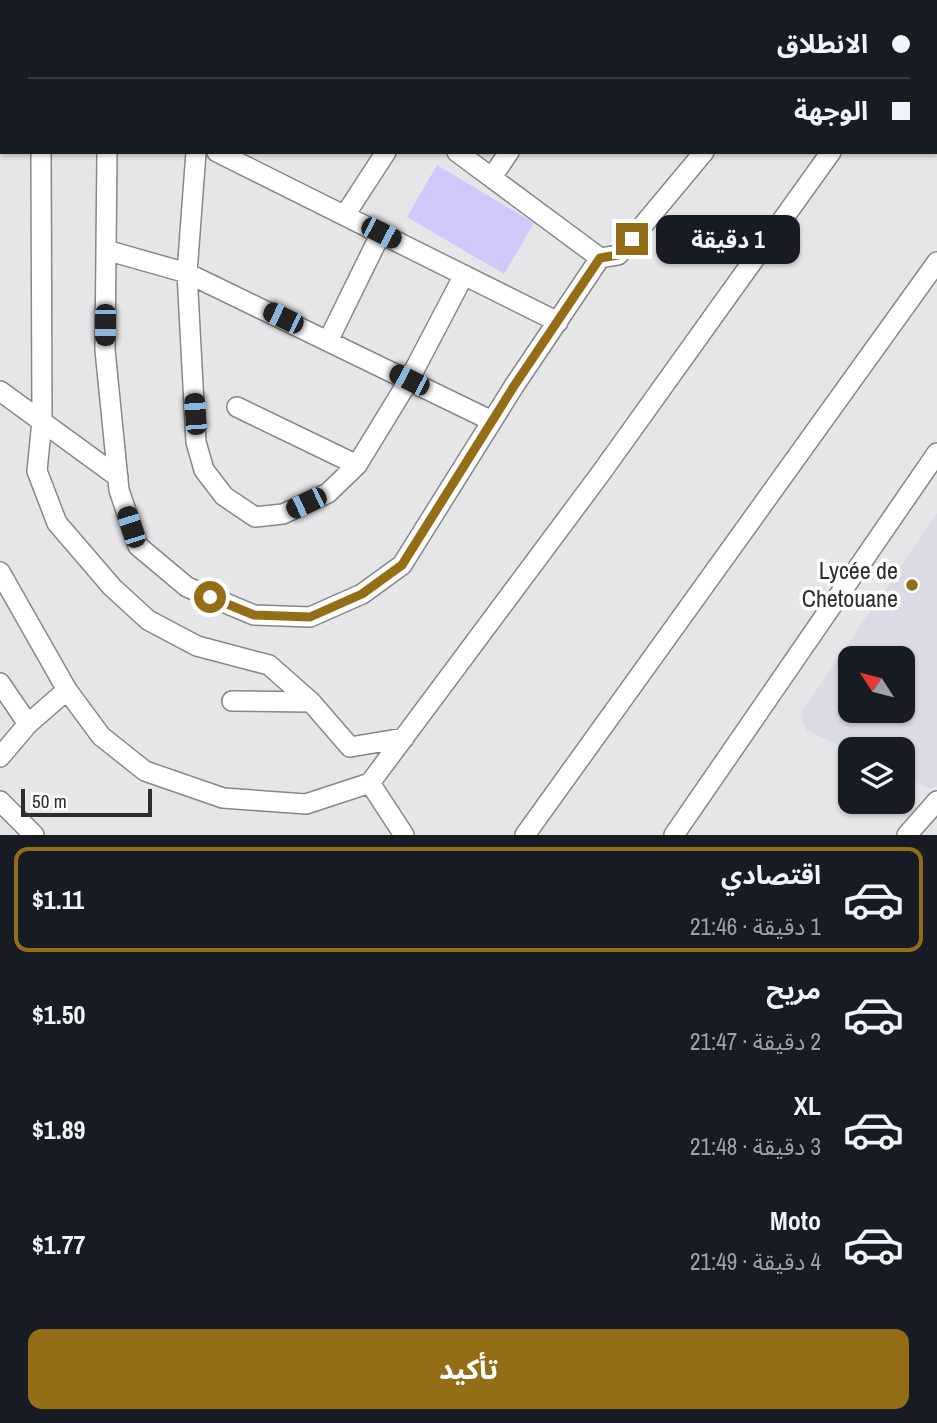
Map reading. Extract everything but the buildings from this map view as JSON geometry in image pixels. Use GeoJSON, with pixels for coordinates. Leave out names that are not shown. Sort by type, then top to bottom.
{"type":"FeatureCollection","features":[{"type":"Feature","properties":{"kind":"street"},"geometry":{"type":"LineString","coordinates":[[41,154],[42,421],[37,471],[57,523],[113,587],[148,620],[197,646],[269,665],[311,702],[350,747],[404,738]]}},
{"type":"Feature","properties":{"kind":"street"},"geometry":{"type":"LineString","coordinates":[[107,154],[105,350],[119,490],[138,546],[187,587],[254,615],[310,617],[362,594],[402,565],[492,421],[600,258]]}},
{"type":"Feature","properties":{"kind":"street"},"geometry":{"type":"LineString","coordinates":[[196,154],[187,273],[196,442],[204,470],[224,496],[255,517],[283,514],[328,493],[356,465],[409,380],[464,275]]}},
{"type":"Feature","properties":{"kind":"street"},"geometry":{"type":"LineString","coordinates":[[221,154],[558,322]]}},
{"type":"Feature","properties":{"kind":"street"},"geometry":{"type":"LineString","coordinates":[[345,215],[385,154]]}},
{"type":"Feature","properties":{"kind":"street"},"geometry":{"type":"LineString","coordinates":[[460,154],[600,258],[618,255],[702,154]]}},
{"type":"Feature","properties":{"kind":"street"},"geometry":{"type":"LineString","coordinates":[[492,177],[508,154]]}},
{"type":"Feature","properties":{"kind":"street"},"geometry":{"type":"LineString","coordinates":[[0,572],[67,690],[101,736],[145,771],[223,798],[306,804],[370,783],[601,473],[830,154]]}},
{"type":"Feature","properties":{"kind":"street"},"geometry":{"type":"LineString","coordinates":[[328,341],[381,233]]}},
{"type":"Feature","properties":{"kind":"street"},"geometry":{"type":"LineString","coordinates":[[106,250],[187,273],[492,421]]}},
{"type":"Feature","properties":{"kind":"street"},"geometry":{"type":"LineString","coordinates":[[525,835],[937,262]]}},
{"type":"Feature","properties":{"kind":"street"},"geometry":{"type":"LineString","coordinates":[[0,391],[118,477]]}},
{"type":"Feature","properties":{"kind":"street"},"geometry":{"type":"LineString","coordinates":[[237,407],[356,465]]}},
{"type":"Feature","properties":{"kind":"street"},"geometry":{"type":"LineString","coordinates":[[674,835],[937,453]]}},
{"type":"Feature","properties":{"kind":"street"},"geometry":{"type":"LineString","coordinates":[[0,683],[28,724]]}},
{"type":"Feature","properties":{"kind":"street"},"geometry":{"type":"LineString","coordinates":[[0,758],[28,724],[67,690]]}},
{"type":"Feature","properties":{"kind":"street"},"geometry":{"type":"LineString","coordinates":[[232,701],[311,702]]}},
{"type":"Feature","properties":{"kind":"street"},"geometry":{"type":"LineString","coordinates":[[370,783],[404,835]]}},
{"type":"Feature","properties":{"kind":"street"},"geometry":{"type":"LineString","coordinates":[[0,801],[34,835]]}},
{"type":"Feature","properties":{"kind":"street"},"geometry":{"type":"LineString","coordinates":[[907,835],[937,801]]}},
{"type":"Feature","properties":{"kind":"shaded area"},"geometry":{"type":"Polygon","coordinates":[[[437,165],[534,223],[504,274],[407,217],[437,165]]]}},
{"type":"Feature","properties":{"kind":"shaded area","name":"Lycée de Chetouane"},"geometry":{"type":"Polygon","coordinates":[[[937,513],[937,786],[931,789],[915,782],[915,737],[838,737],[838,745],[806,730],[801,713],[838,659],[838,723],[915,723],[915,646],[847,646],[937,513]]]}},
{"type":"Feature","properties":{"kind":"place","name":"Lycée de Chetouane"},"geometry":{"type":"Point","coordinates":[912,585]}},
{"type":"Feature","properties":{"kind":"route"},"geometry":{"type":"LineString","coordinates":[[210,597],[254,615],[310,617],[362,594],[402,565],[514,386],[600,258],[618,255],[632,239]]}}]}
